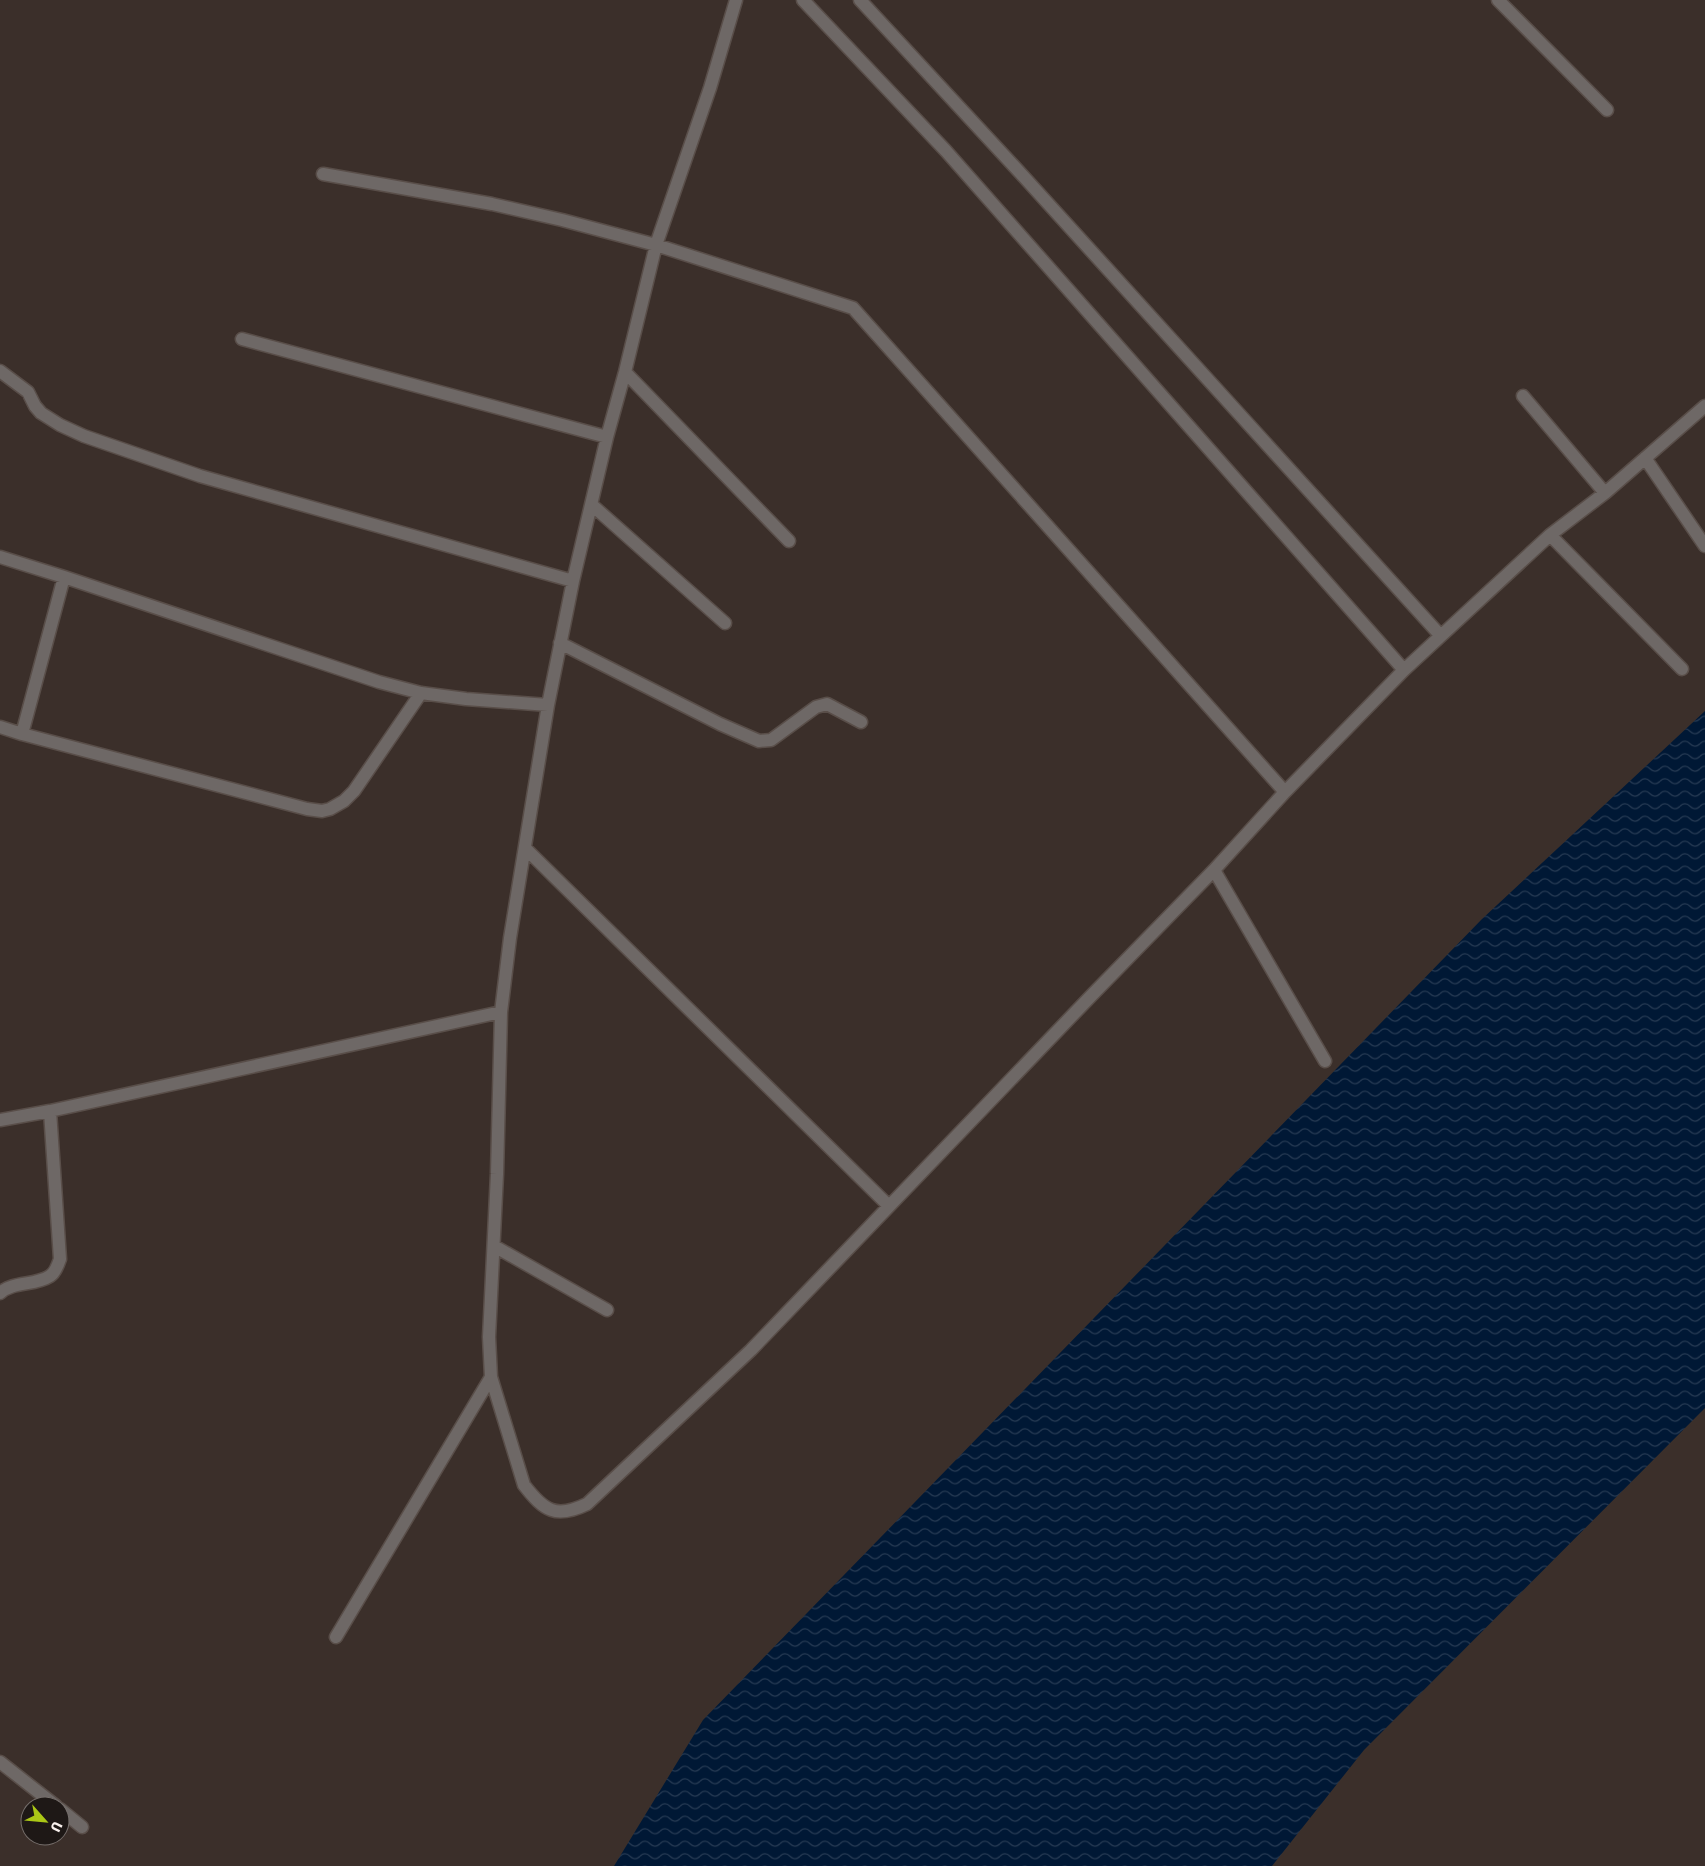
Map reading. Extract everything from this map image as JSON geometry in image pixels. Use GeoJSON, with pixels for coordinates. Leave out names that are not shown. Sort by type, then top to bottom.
{"type":"FeatureCollection","features":[{"type":"Feature","properties":{"kind":"street"},"geometry":{"type":"LineString","coordinates":[[736,0],[710,88],[656,245],[625,372],[607,436],[573,581],[548,705],[510,938],[501,1012],[494,1246],[489,1337],[491,1377],[524,1484],[534,1498],[544,1507],[559,1513],[573,1511],[587,1504],[751,1350],[1214,870],[1285,792],[1440,634],[1550,535],[1605,493],[1705,406]]}},
{"type":"Feature","properties":{"kind":"street"},"geometry":{"type":"LineString","coordinates":[[802,0],[946,150],[1404,670]]}},
{"type":"Feature","properties":{"kind":"street"},"geometry":{"type":"LineString","coordinates":[[860,0],[1024,177],[1440,634]]}},
{"type":"Feature","properties":{"kind":"street"},"geometry":{"type":"LineString","coordinates":[[1498,0],[1607,110]]}},
{"type":"Feature","properties":{"kind":"street"},"geometry":{"type":"LineString","coordinates":[[324,174],[492,204],[562,220],[656,245],[853,308],[1285,792]]}},
{"type":"Feature","properties":{"kind":"street"},"geometry":{"type":"LineString","coordinates":[[242,339],[607,436]]}},
{"type":"Feature","properties":{"kind":"street"},"geometry":{"type":"LineString","coordinates":[[0,371],[28,392],[35,406],[42,413],[60,425],[84,436],[200,476],[573,581]]}},
{"type":"Feature","properties":{"kind":"street"},"geometry":{"type":"LineString","coordinates":[[625,372],[789,541]]}},
{"type":"Feature","properties":{"kind":"street"},"geometry":{"type":"LineString","coordinates":[[1523,396],[1605,493]]}},
{"type":"Feature","properties":{"kind":"street"},"geometry":{"type":"LineString","coordinates":[[1645,458],[1705,546]]}},
{"type":"Feature","properties":{"kind":"street"},"geometry":{"type":"LineString","coordinates":[[592,505],[725,623]]}},
{"type":"Feature","properties":{"kind":"street"},"geometry":{"type":"LineString","coordinates":[[1550,535],[1682,669]]}},
{"type":"Feature","properties":{"kind":"street"},"geometry":{"type":"LineString","coordinates":[[0,557],[380,682],[421,693],[466,699],[548,705]]}},
{"type":"Feature","properties":{"kind":"street"},"geometry":{"type":"LineString","coordinates":[[22,734],[64,577]]}},
{"type":"Feature","properties":{"kind":"street"},"geometry":{"type":"LineString","coordinates":[[560,644],[759,742],[771,740],[820,705],[826,704],[861,722]]}},
{"type":"Feature","properties":{"kind":"street"},"geometry":{"type":"LineString","coordinates":[[0,727],[307,808],[322,810],[336,806],[354,792],[421,693]]}},
{"type":"Feature","properties":{"kind":"street"},"geometry":{"type":"LineString","coordinates":[[525,848],[889,1206]]}},
{"type":"Feature","properties":{"kind":"street"},"geometry":{"type":"LineString","coordinates":[[1214,870],[1325,1061]]}},
{"type":"Feature","properties":{"kind":"street"},"geometry":{"type":"LineString","coordinates":[[0,1120],[50,1112],[501,1012]]}},
{"type":"Feature","properties":{"kind":"street"},"geometry":{"type":"LineString","coordinates":[[0,1293],[6,1288],[49,1277],[54,1272],[60,1259],[50,1112]]}},
{"type":"Feature","properties":{"kind":"street"},"geometry":{"type":"LineString","coordinates":[[494,1246],[607,1310]]}},
{"type":"Feature","properties":{"kind":"street"},"geometry":{"type":"LineString","coordinates":[[336,1637],[491,1377]]}},
{"type":"Feature","properties":{"kind":"street"},"geometry":{"type":"LineString","coordinates":[[0,1762],[43,1796]]}},
{"type":"Feature","properties":{"kind":"street"},"geometry":{"type":"LineString","coordinates":[[70,1817],[82,1827]]}},
{"type":"Feature","properties":{"kind":"water"},"geometry":{"type":"Polygon","coordinates":[[[1705,711],[1705,1408],[1364,1750],[1272,1866],[614,1866],[703,1720],[1482,919],[1705,711]]]}}]}
